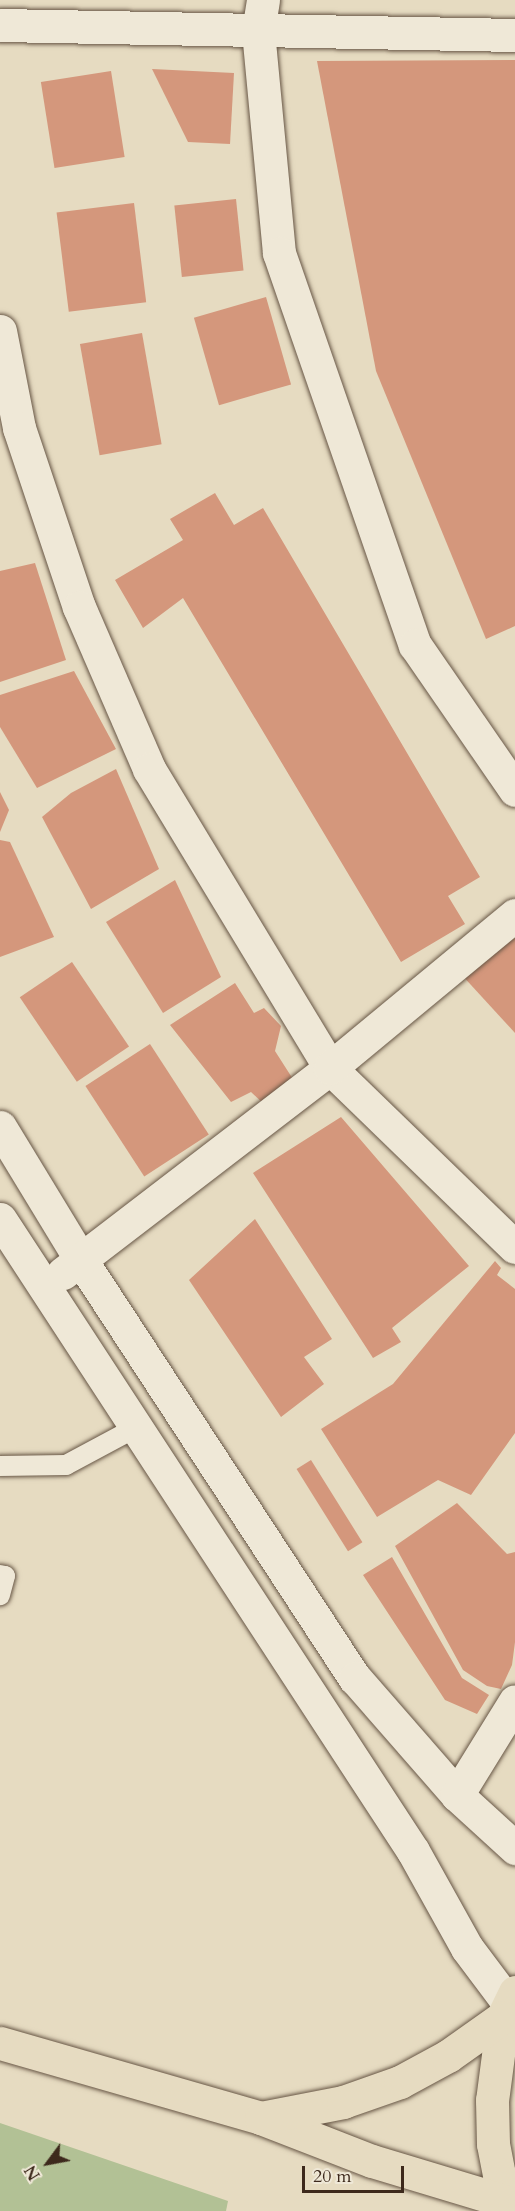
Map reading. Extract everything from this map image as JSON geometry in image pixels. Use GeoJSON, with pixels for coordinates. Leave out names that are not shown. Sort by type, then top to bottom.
{"type":"FeatureCollection","features":[{"type":"Feature","properties":{"kind":"main road"},"geometry":{"type":"LineString","coordinates":[[261,2118],[343,2102],[400,2082],[448,2056],[509,2005]]}},
{"type":"Feature","properties":{"kind":"main road"},"geometry":{"type":"LineString","coordinates":[[509,2005],[492,2100],[493,2144],[500,2174],[515,2204]]}},
{"type":"Feature","properties":{"kind":"main road"},"geometry":{"type":"LineString","coordinates":[[0,2043],[261,2118],[372,2162],[515,2204]]}},
{"type":"Feature","properties":{"kind":"street"},"geometry":{"type":"LineString","coordinates":[[260,15],[283,264],[415,645],[515,790]]}},
{"type":"Feature","properties":{"kind":"street"},"geometry":{"type":"LineString","coordinates":[[0,25],[260,15],[515,35]]}},
{"type":"Feature","properties":{"kind":"street"},"geometry":{"type":"LineString","coordinates":[[0,331],[19,428],[80,607],[148,769],[330,1068],[515,1247]]}},
{"type":"Feature","properties":{"kind":"street"},"geometry":{"type":"LineString","coordinates":[[45,1287],[330,1068],[515,915]]}},
{"type":"Feature","properties":{"kind":"street"},"geometry":{"type":"LineString","coordinates":[[0,1127],[81,1260],[355,1678],[457,1795],[515,1848]]}},
{"type":"Feature","properties":{"kind":"street"},"geometry":{"type":"LineString","coordinates":[[0,1219],[413,1851],[467,1948],[509,2005]]}},
{"type":"Feature","properties":{"kind":"street"},"geometry":{"type":"LineString","coordinates":[[316,1703],[355,1678]]}},
{"type":"Feature","properties":{"kind":"street"},"geometry":{"type":"LineString","coordinates":[[457,1795],[515,1701]]}},
{"type":"Feature","properties":{"kind":"lane"},"geometry":{"type":"LineString","coordinates":[[0,1466],[66,1465],[137,1427]]}},
{"type":"Feature","properties":{"kind":"lane"},"geometry":{"type":"LineString","coordinates":[[0,1575],[5,1576],[0,1595]]}},
{"type":"Feature","properties":{"kind":"green space"},"geometry":{"type":"Polygon","coordinates":[[[0,2123],[228,2201],[226,2211],[0,2211],[0,2123]]]}},
{"type":"Feature","properties":{"kind":"building"},"geometry":{"type":"Polygon","coordinates":[[[515,60],[515,626],[486,639],[376,371],[317,61],[515,60]]]}},
{"type":"Feature","properties":{"kind":"building"},"geometry":{"type":"Polygon","coordinates":[[[152,69],[234,73],[230,144],[188,142],[152,69]]]}},
{"type":"Feature","properties":{"kind":"building"},"geometry":{"type":"Polygon","coordinates":[[[111,71],[125,157],[54,168],[41,82],[111,71]]]}},
{"type":"Feature","properties":{"kind":"building"},"geometry":{"type":"Polygon","coordinates":[[[236,199],[244,271],[182,277],[174,205],[236,199]]]}},
{"type":"Feature","properties":{"kind":"building"},"geometry":{"type":"Polygon","coordinates":[[[134,203],[146,302],[69,312],[57,213],[134,203]]]}},
{"type":"Feature","properties":{"kind":"building"},"geometry":{"type":"Polygon","coordinates":[[[266,297],[291,384],[219,405],[194,318],[266,297]]]}},
{"type":"Feature","properties":{"kind":"building"},"geometry":{"type":"Polygon","coordinates":[[[142,333],[162,444],[100,455],[80,344],[142,333]]]}},
{"type":"Feature","properties":{"kind":"building"},"geometry":{"type":"Polygon","coordinates":[[[215,493],[234,525],[263,508],[480,877],[448,896],[465,924],[401,962],[183,598],[143,628],[115,580],[183,540],[170,519],[215,493]]]}},
{"type":"Feature","properties":{"kind":"building"},"geometry":{"type":"Polygon","coordinates":[[[35,563],[66,660],[0,682],[0,571],[35,563]]]}},
{"type":"Feature","properties":{"kind":"building"},"geometry":{"type":"Polygon","coordinates":[[[74,671],[116,749],[37,788],[0,727],[0,695],[74,671]]]}},
{"type":"Feature","properties":{"kind":"building"},"geometry":{"type":"Polygon","coordinates":[[[116,769],[159,869],[91,909],[42,817],[71,793],[116,769]]]}},
{"type":"Feature","properties":{"kind":"building"},"geometry":{"type":"Polygon","coordinates":[[[0,792],[9,810],[0,832],[0,792]]]}},
{"type":"Feature","properties":{"kind":"building"},"geometry":{"type":"Polygon","coordinates":[[[0,840],[10,842],[54,937],[0,957],[0,840]]]}},
{"type":"Feature","properties":{"kind":"building"},"geometry":{"type":"Polygon","coordinates":[[[175,880],[221,977],[163,1013],[106,922],[175,880]]]}},
{"type":"Feature","properties":{"kind":"building"},"geometry":{"type":"Polygon","coordinates":[[[515,938],[515,1033],[460,973],[515,938]]]}},
{"type":"Feature","properties":{"kind":"building"},"geometry":{"type":"Polygon","coordinates":[[[72,962],[129,1047],[77,1082],[20,997],[72,962]]]}},
{"type":"Feature","properties":{"kind":"building"},"geometry":{"type":"Polygon","coordinates":[[[235,983],[254,1013],[264,1008],[281,1026],[275,1051],[298,1087],[269,1109],[251,1092],[231,1102],[170,1025],[235,983]]]}},
{"type":"Feature","properties":{"kind":"building"},"geometry":{"type":"Polygon","coordinates":[[[150,1044],[209,1135],[144,1177],[85,1086],[150,1044]]]}},
{"type":"Feature","properties":{"kind":"building"},"geometry":{"type":"Polygon","coordinates":[[[341,1117],[469,1266],[392,1328],[401,1342],[373,1358],[253,1173],[341,1117]]]}},
{"type":"Feature","properties":{"kind":"building"},"geometry":{"type":"Polygon","coordinates":[[[255,1219],[332,1339],[304,1357],[324,1384],[281,1417],[189,1280],[255,1219]]]}},
{"type":"Feature","properties":{"kind":"building"},"geometry":{"type":"Polygon","coordinates":[[[495,1261],[501,1268],[497,1275],[515,1289],[515,1433],[471,1495],[438,1480],[377,1517],[321,1429],[393,1384],[495,1261]]]}},
{"type":"Feature","properties":{"kind":"building"},"geometry":{"type":"Polygon","coordinates":[[[311,1460],[362,1542],[348,1551],[297,1469],[311,1460]]]}},
{"type":"Feature","properties":{"kind":"building"},"geometry":{"type":"Polygon","coordinates":[[[457,1503],[507,1554],[515,1552],[515,1642],[512,1665],[501,1689],[487,1686],[463,1670],[395,1546],[457,1503]]]}},
{"type":"Feature","properties":{"kind":"building"},"geometry":{"type":"Polygon","coordinates":[[[392,1557],[462,1678],[489,1695],[477,1714],[445,1700],[363,1575],[392,1557]]]}}]}
